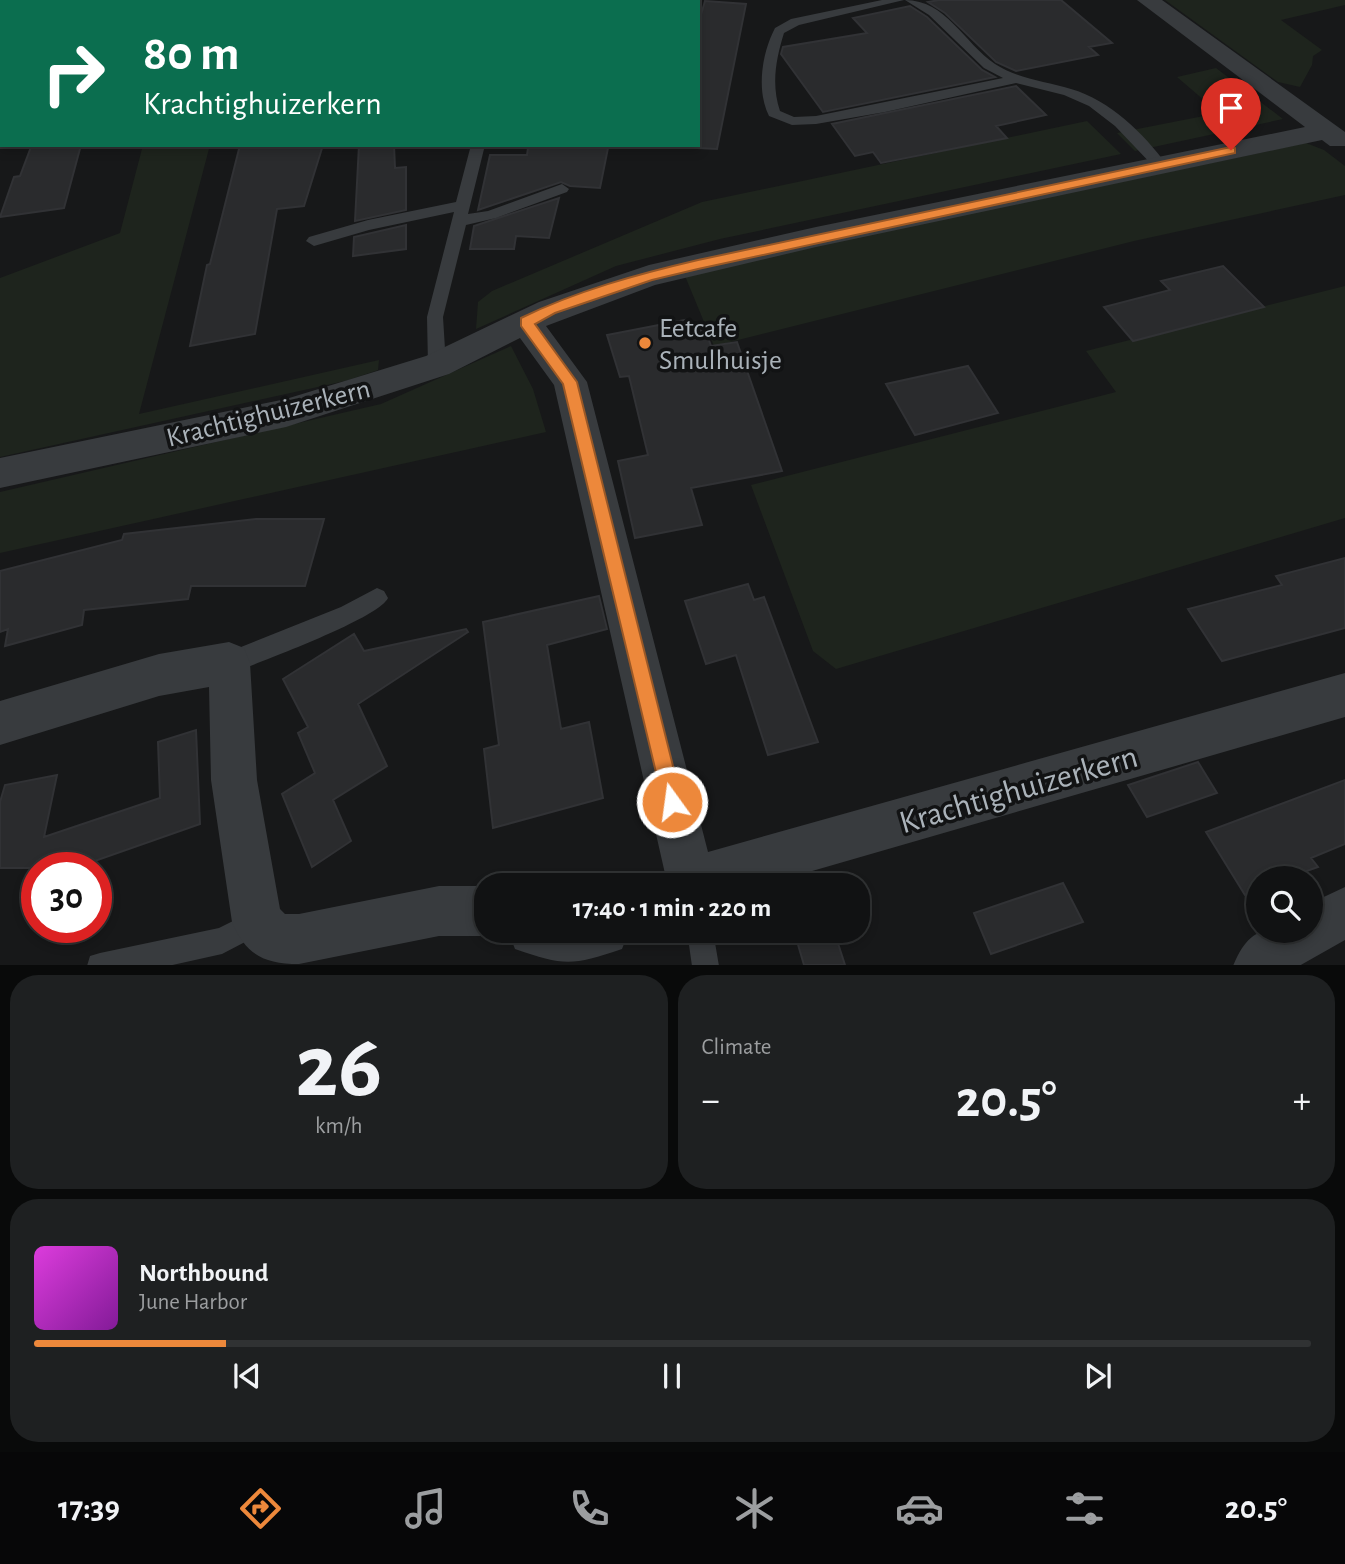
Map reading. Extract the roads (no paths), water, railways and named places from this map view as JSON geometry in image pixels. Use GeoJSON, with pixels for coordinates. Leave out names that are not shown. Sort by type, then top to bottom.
{"type":"FeatureCollection","features":[{"type":"Feature","properties":{"kind":"street"},"geometry":{"type":"LineString","coordinates":[[1149,0],[1336,138]]}},
{"type":"Feature","properties":{"kind":"street","name":"Krachtighuizerkern"},"geometry":{"type":"LineString","coordinates":[[0,473],[286,412],[437,365],[550,310],[649,276],[816,237],[1160,165],[1336,138]]}},
{"type":"Feature","properties":{"kind":"street","name":"Krachtighuizerkern"},"geometry":{"type":"LineString","coordinates":[[526,322],[570,382],[687,873]]}},
{"type":"Feature","properties":{"kind":"street"},"geometry":{"type":"LineString","coordinates":[[0,723],[159,675],[229,663],[234,780],[257,922],[276,939],[299,940],[439,911],[474,911]]}},
{"type":"Feature","properties":{"kind":"street","name":"Krachtighuizerkern"},"geometry":{"type":"LineString","coordinates":[[728,873],[1345,695]]}},
{"type":"Feature","properties":{"kind":"street"},"geometry":{"type":"LineString","coordinates":[[1259,965],[1267,955],[1345,912]]}},
{"type":"Feature","properties":{"kind":"lane"},"geometry":{"type":"LineString","coordinates":[[898,0],[794,22],[779,31],[768,71],[768,98],[774,113],[792,121],[816,120],[885,108],[1016,79]]}},
{"type":"Feature","properties":{"kind":"lane"},"geometry":{"type":"LineString","coordinates":[[911,0],[941,20],[990,67],[1016,79],[1094,102],[1160,165]]}},
{"type":"Feature","properties":{"kind":"lane"},"geometry":{"type":"LineString","coordinates":[[437,365],[435,317],[478,147]]}},
{"type":"Feature","properties":{"kind":"lane"},"geometry":{"type":"LineString","coordinates":[[313,241],[368,225],[462,213],[491,215],[562,189]]}},
{"type":"Feature","properties":{"kind":"lane"},"geometry":{"type":"LineString","coordinates":[[229,663],[349,614],[377,598]]}},
{"type":"Feature","properties":{"kind":"lane"},"geometry":{"type":"LineString","coordinates":[[100,965],[222,941],[257,922]]}},
{"type":"Feature","properties":{"kind":"lane"},"geometry":{"type":"LineString","coordinates":[[702,943],[706,965]]}},
{"type":"Feature","properties":{"kind":"place","name":"Eetcafe Smulhuisje"},"geometry":{"type":"Point","coordinates":[645,343]}}]}
